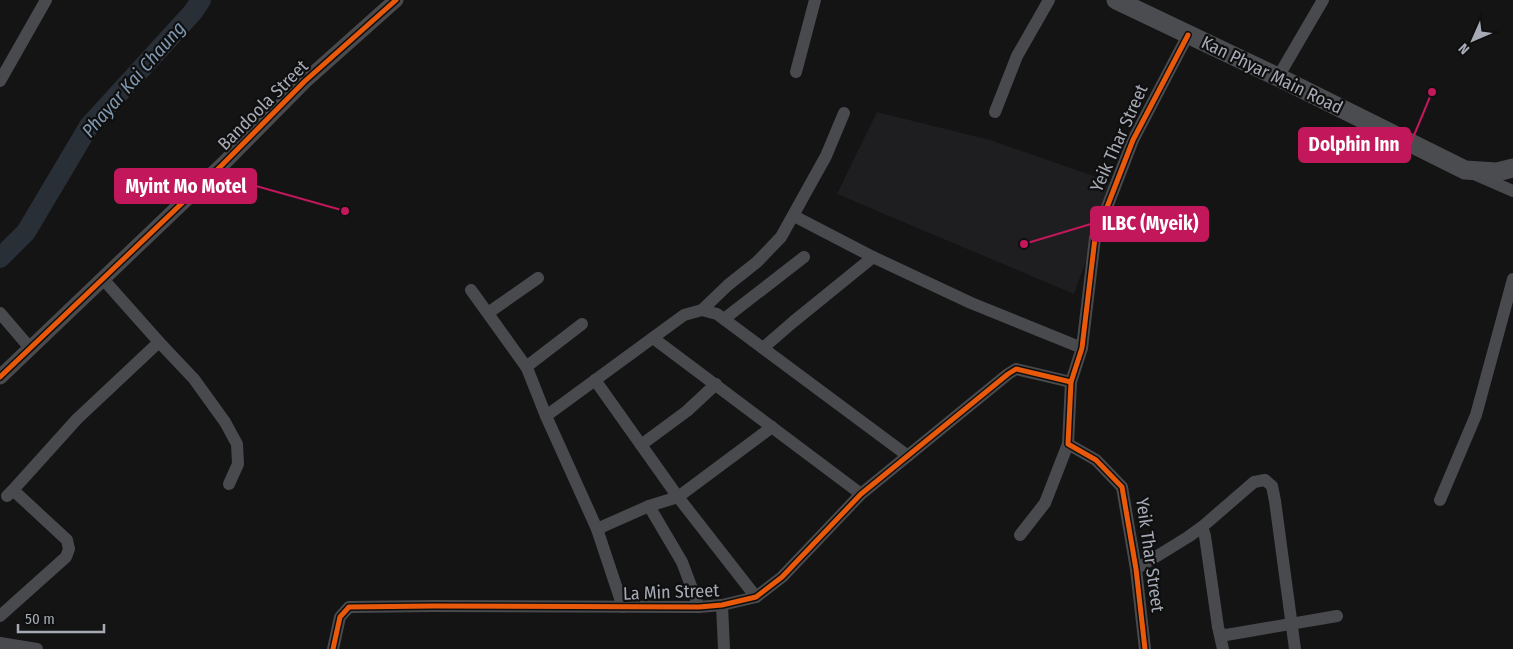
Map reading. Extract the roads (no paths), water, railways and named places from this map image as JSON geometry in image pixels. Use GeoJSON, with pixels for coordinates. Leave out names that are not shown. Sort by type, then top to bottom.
{"type":"FeatureCollection","features":[{"type":"Feature","properties":{"kind":"main road","name":"Kan Phyar Main Road"},"geometry":{"type":"LineString","coordinates":[[1116,0],[1278,77],[1465,170],[1497,172],[1513,168]]}},
{"type":"Feature","properties":{"kind":"street"},"geometry":{"type":"LineString","coordinates":[[0,81],[46,0]]}},
{"type":"Feature","properties":{"kind":"street","name":"Bandoola Street"},"geometry":{"type":"LineString","coordinates":[[0,377],[222,165],[306,81],[396,0]]}},
{"type":"Feature","properties":{"kind":"street"},"geometry":{"type":"LineString","coordinates":[[796,72],[815,0]]}},
{"type":"Feature","properties":{"kind":"street"},"geometry":{"type":"LineString","coordinates":[[995,112],[1017,56],[1049,0]]}},
{"type":"Feature","properties":{"kind":"street"},"geometry":{"type":"LineString","coordinates":[[1278,77],[1323,0]]}},
{"type":"Feature","properties":{"kind":"street","name":"Yeik Thar Street"},"geometry":{"type":"LineString","coordinates":[[1145,649],[1136,569],[1122,487],[1096,460],[1068,444],[1071,382],[1082,348],[1095,238],[1133,140],[1188,35]]}},
{"type":"Feature","properties":{"kind":"street"},"geometry":{"type":"LineString","coordinates":[[546,416],[684,315],[702,310],[728,285],[757,262],[781,237],[794,216],[826,156],[844,113]]}},
{"type":"Feature","properties":{"kind":"street"},"geometry":{"type":"LineString","coordinates":[[1465,170],[1513,192]]}},
{"type":"Feature","properties":{"kind":"street"},"geometry":{"type":"LineString","coordinates":[[794,216],[971,303],[1082,348]]}},
{"type":"Feature","properties":{"kind":"street"},"geometry":{"type":"LineString","coordinates":[[763,348],[873,256]]}},
{"type":"Feature","properties":{"kind":"street"},"geometry":{"type":"LineString","coordinates":[[724,319],[804,257]]}},
{"type":"Feature","properties":{"kind":"street"},"geometry":{"type":"LineString","coordinates":[[488,313],[538,278]]}},
{"type":"Feature","properties":{"kind":"street"},"geometry":{"type":"LineString","coordinates":[[103,279],[194,379],[225,422],[237,444],[238,464],[229,484]]}},
{"type":"Feature","properties":{"kind":"street"},"geometry":{"type":"LineString","coordinates":[[1440,500],[1476,415],[1513,279]]}},
{"type":"Feature","properties":{"kind":"street"},"geometry":{"type":"LineString","coordinates":[[471,290],[527,368],[546,416],[597,530],[623,607]]}},
{"type":"Feature","properties":{"kind":"street"},"geometry":{"type":"LineString","coordinates":[[702,310],[717,314],[908,456]]}},
{"type":"Feature","properties":{"kind":"street"},"geometry":{"type":"LineString","coordinates":[[0,313],[30,348]]}},
{"type":"Feature","properties":{"kind":"street"},"geometry":{"type":"LineString","coordinates":[[527,368],[582,324]]}},
{"type":"Feature","properties":{"kind":"street"},"geometry":{"type":"LineString","coordinates":[[653,338],[861,494]]}},
{"type":"Feature","properties":{"kind":"street"},"geometry":{"type":"LineString","coordinates":[[0,616],[66,557],[69,549],[66,540],[5,494],[77,419],[159,342]]}},
{"type":"Feature","properties":{"kind":"street","name":"La Min Street"},"geometry":{"type":"LineString","coordinates":[[333,649],[340,617],[349,607],[699,607],[722,605],[756,597],[782,577],[861,494],[1008,374],[1016,370],[1071,382]]}},
{"type":"Feature","properties":{"kind":"street"},"geometry":{"type":"LineString","coordinates":[[595,380],[678,497],[756,597]]}},
{"type":"Feature","properties":{"kind":"street"},"geometry":{"type":"LineString","coordinates":[[641,445],[687,411],[716,384]]}},
{"type":"Feature","properties":{"kind":"street"},"geometry":{"type":"LineString","coordinates":[[597,530],[649,506],[678,497],[772,427]]}},
{"type":"Feature","properties":{"kind":"street"},"geometry":{"type":"LineString","coordinates":[[1020,535],[1045,503],[1068,444]]}},
{"type":"Feature","properties":{"kind":"street"},"geometry":{"type":"LineString","coordinates":[[1136,569],[1202,527],[1254,482],[1265,480],[1272,486],[1275,501],[1295,649]]}},
{"type":"Feature","properties":{"kind":"street"},"geometry":{"type":"LineString","coordinates":[[649,506],[682,562],[699,607]]}},
{"type":"Feature","properties":{"kind":"street"},"geometry":{"type":"LineString","coordinates":[[1202,527],[1223,649]]}},
{"type":"Feature","properties":{"kind":"street"},"geometry":{"type":"LineString","coordinates":[[722,605],[724,649]]}},
{"type":"Feature","properties":{"kind":"street"},"geometry":{"type":"LineString","coordinates":[[1220,634],[1226,635],[1337,616]]}},
{"type":"Feature","properties":{"kind":"street"},"geometry":{"type":"LineString","coordinates":[[0,644],[36,649]]}},
{"type":"Feature","properties":{"kind":"waterway","name":"Phayar Kai Chaung"},"geometry":{"type":"LineString","coordinates":[[0,258],[26,232],[89,126],[193,12],[201,0]]}},
{"type":"Feature","properties":{"kind":"place","name":"Dolphin Inn"},"geometry":{"type":"Point","coordinates":[1432,92]}},
{"type":"Feature","properties":{"kind":"place","name":"Myint Mo Motel"},"geometry":{"type":"Point","coordinates":[345,211]}},
{"type":"Feature","properties":{"kind":"place","name":"ILBC (Myeik)"},"geometry":{"type":"Point","coordinates":[1024,244]}}]}
